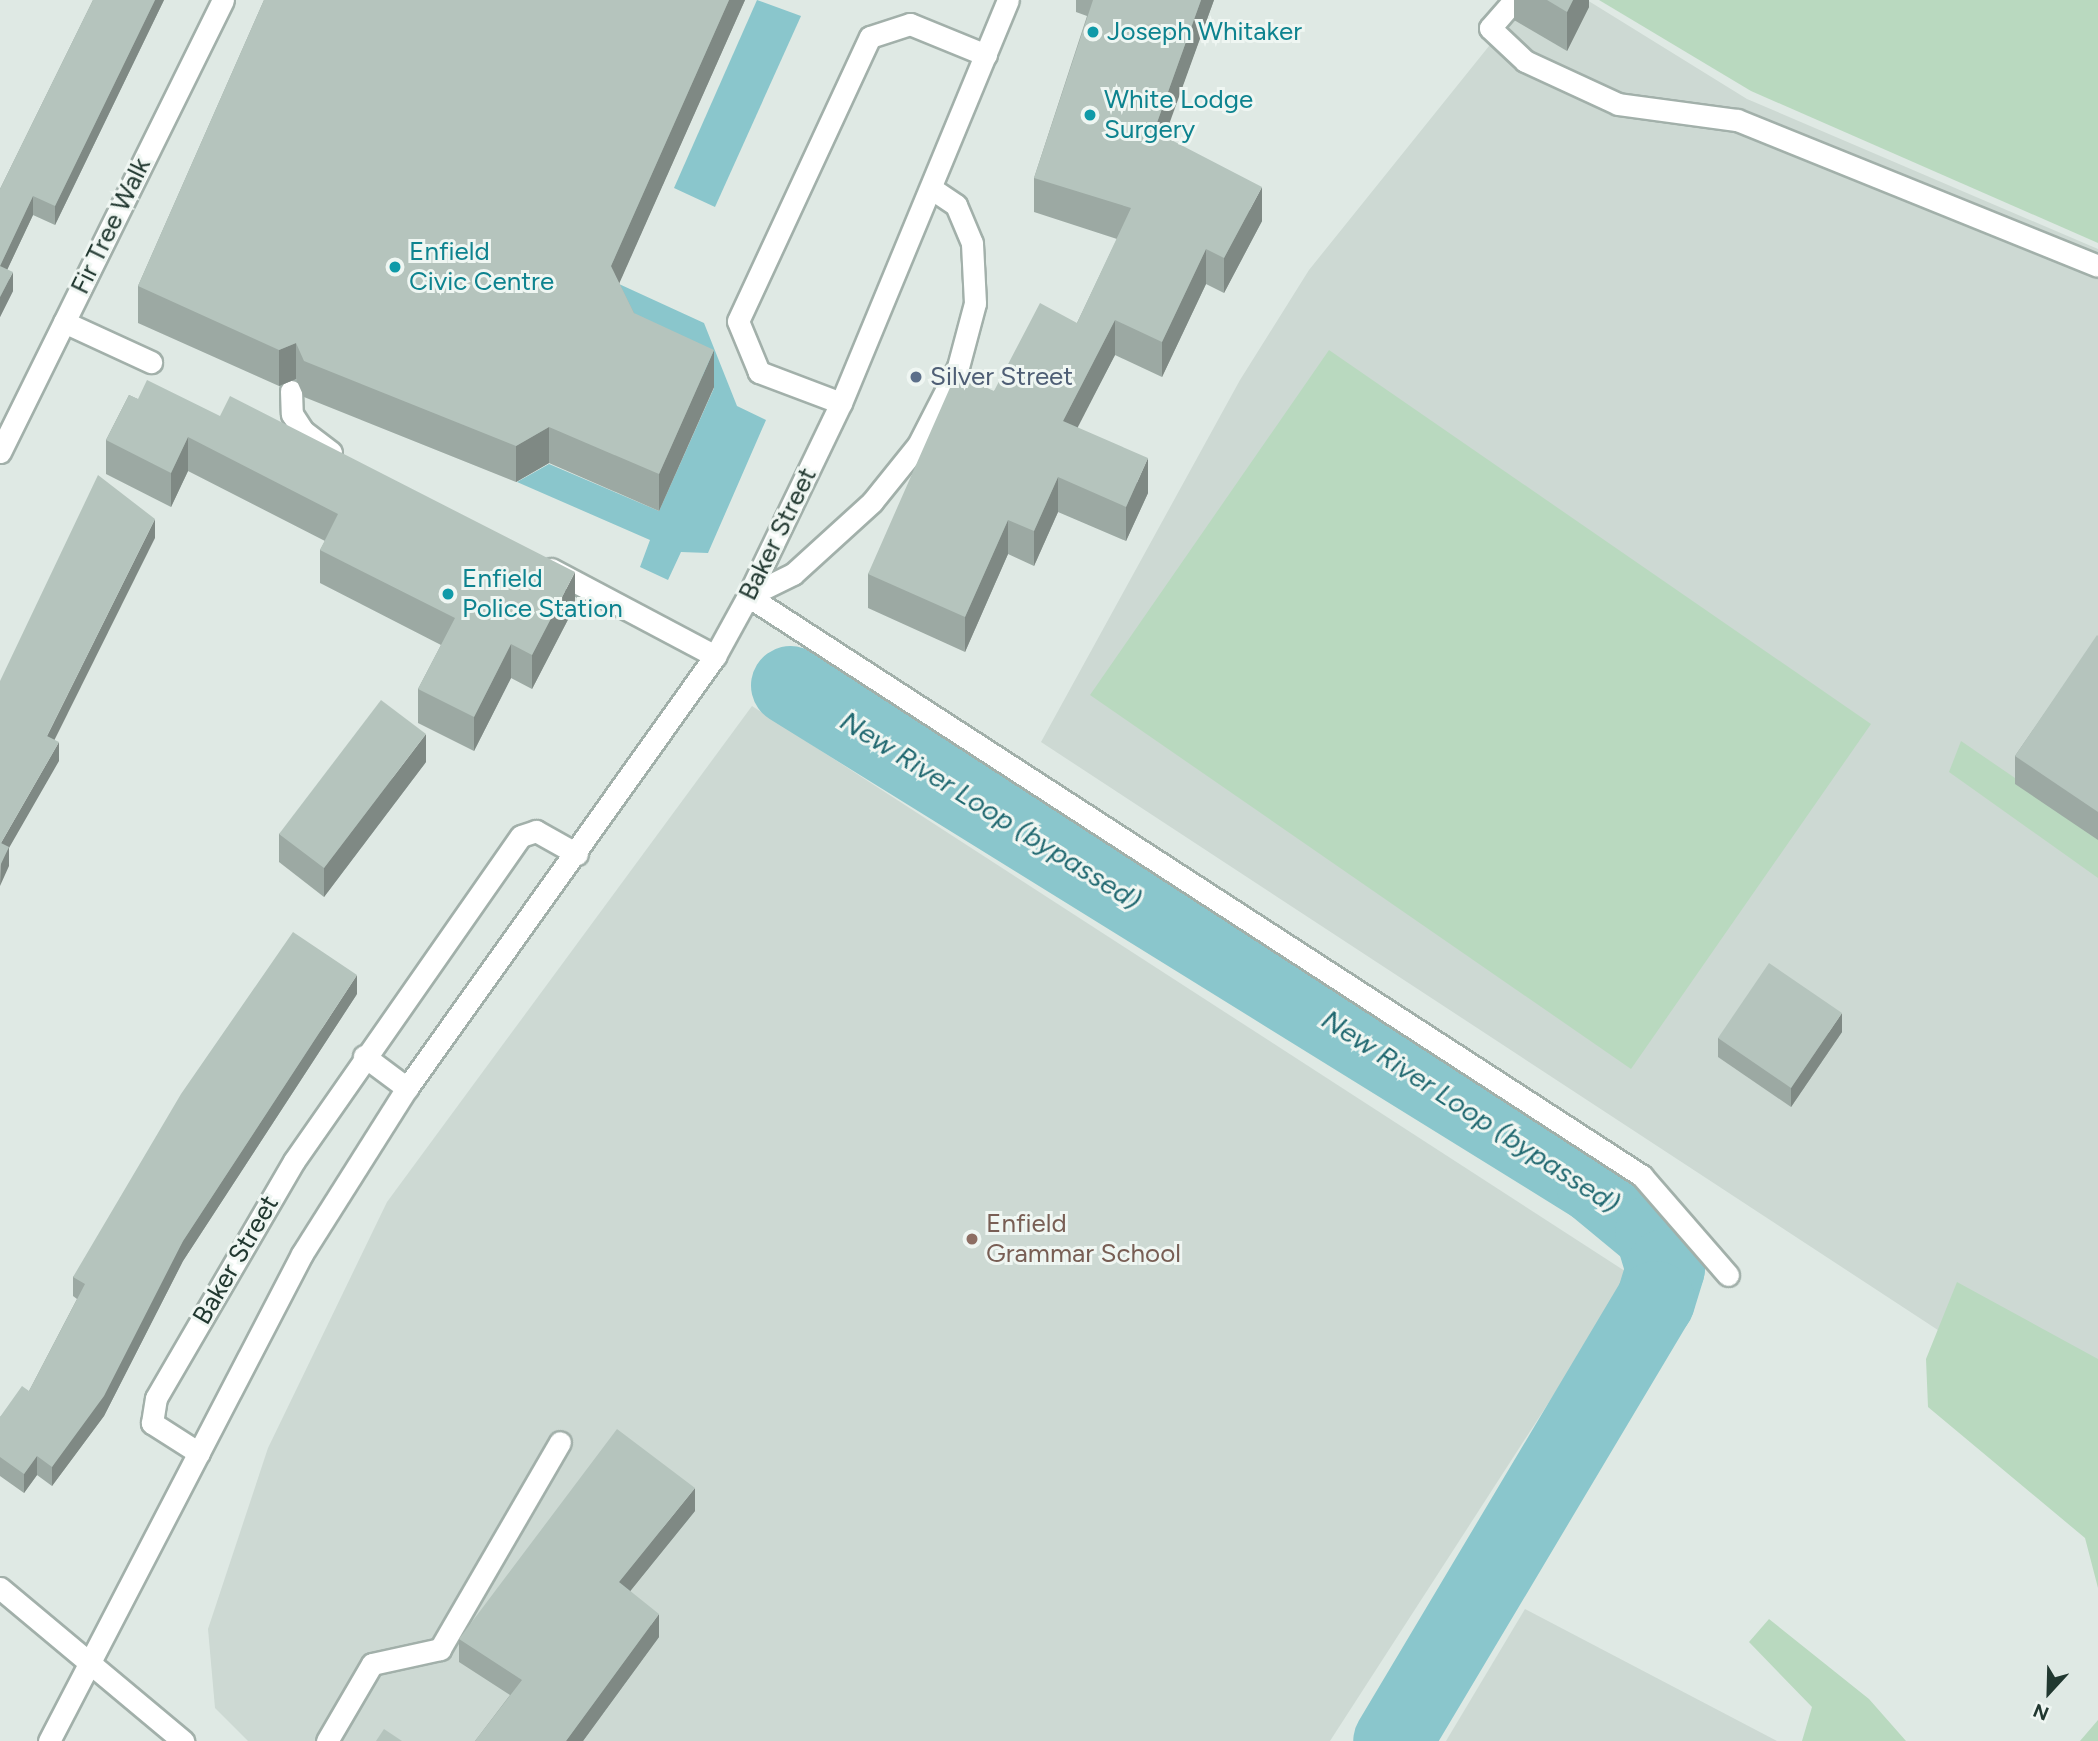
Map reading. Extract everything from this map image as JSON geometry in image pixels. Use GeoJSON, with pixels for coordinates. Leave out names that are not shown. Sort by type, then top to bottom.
{"type":"FeatureCollection","features":[{"type":"Feature","properties":{"kind":"street","name":"Fir Tree Walk"},"geometry":{"type":"LineString","coordinates":[[0,453],[223,0]]}},
{"type":"Feature","properties":{"kind":"street"},"geometry":{"type":"LineString","coordinates":[[748,596],[793,574],[872,502],[918,445],[958,367],[975,303],[972,243],[956,205],[930,188],[1008,0]]}},
{"type":"Feature","properties":{"kind":"street"},"geometry":{"type":"LineString","coordinates":[[1514,0],[1490,28],[1525,61],[1618,104],[1737,120],[2098,266]]}},
{"type":"Feature","properties":{"kind":"street"},"geometry":{"type":"LineString","coordinates":[[841,403],[759,372],[738,321],[870,37],[910,24],[986,55]]}},
{"type":"Feature","properties":{"kind":"street","name":"Baker Street"},"geometry":{"type":"LineString","coordinates":[[49,1741],[302,1254],[407,1088],[577,855],[715,656],[748,596],[841,403],[930,188]]}},
{"type":"Feature","properties":{"kind":"street"},"geometry":{"type":"LineString","coordinates":[[64,322],[151,362]]}},
{"type":"Feature","properties":{"kind":"street"},"geometry":{"type":"LineString","coordinates":[[291,391],[292,414],[303,431],[354,465]]}},
{"type":"Feature","properties":{"kind":"street"},"geometry":{"type":"LineString","coordinates":[[535,560],[715,656]]}},
{"type":"Feature","properties":{"kind":"street"},"geometry":{"type":"LineString","coordinates":[[748,596],[1642,1176],[1728,1275]]}},
{"type":"Feature","properties":{"kind":"street","name":"Baker Street"},"geometry":{"type":"LineString","coordinates":[[199,1453],[152,1423],[156,1398],[294,1161],[364,1056],[521,836],[536,831],[577,855]]}},
{"type":"Feature","properties":{"kind":"street"},"geometry":{"type":"LineString","coordinates":[[364,1056],[407,1088]]}},
{"type":"Feature","properties":{"kind":"street"},"geometry":{"type":"LineString","coordinates":[[327,1741],[372,1664],[440,1649],[560,1442]]}},
{"type":"Feature","properties":{"kind":"street"},"geometry":{"type":"LineString","coordinates":[[0,1588],[183,1741]]}},
{"type":"Feature","properties":{"kind":"shaded area"},"geometry":{"type":"Polygon","coordinates":[[[1526,0],[1587,0],[1747,99],[2098,249],[2098,1435],[1041,742],[1240,380],[1309,270],[1526,0]]]}},
{"type":"Feature","properties":{"kind":"shaded area","name":"Enfield Grammar School"},"geometry":{"type":"Polygon","coordinates":[[[752,706],[1631,1275],[1330,1741],[248,1741],[215,1708],[208,1629],[268,1448],[387,1202],[752,706]]]}},
{"type":"Feature","properties":{"kind":"shaded area"},"geometry":{"type":"Polygon","coordinates":[[[1525,1609],[1777,1741],[1446,1741],[1525,1609]]]}},
{"type":"Feature","properties":{"kind":"green space"},"geometry":{"type":"Polygon","coordinates":[[[1599,0],[2098,0],[2098,243],[1751,91],[1599,0]]]}},
{"type":"Feature","properties":{"kind":"green space"},"geometry":{"type":"Polygon","coordinates":[[[1329,350],[1871,724],[1631,1069],[1090,695],[1329,350]]]}},
{"type":"Feature","properties":{"kind":"green space"},"geometry":{"type":"Polygon","coordinates":[[[1961,741],[2098,835],[2098,878],[1949,772],[1961,741]]]}},
{"type":"Feature","properties":{"kind":"green space"},"geometry":{"type":"Polygon","coordinates":[[[1957,1282],[2098,1359],[2098,1588],[2085,1538],[1928,1407],[1926,1359],[1957,1282]]]}},
{"type":"Feature","properties":{"kind":"green space"},"geometry":{"type":"Polygon","coordinates":[[[1769,1619],[1869,1699],[1906,1741],[1802,1741],[1812,1707],[1749,1642],[1769,1619]]]}},
{"type":"Feature","properties":{"kind":"green space"},"geometry":{"type":"Polygon","coordinates":[[[2098,1720],[2098,1741],[2080,1741],[2098,1720]]]}},
{"type":"Feature","properties":{"kind":"water"},"geometry":{"type":"Polygon","coordinates":[[[757,0],[801,16],[715,207],[674,188],[757,0]]]}},
{"type":"Feature","properties":{"kind":"water"},"geometry":{"type":"Polygon","coordinates":[[[619,284],[704,323],[737,406],[766,420],[708,553],[681,552],[668,580],[640,567],[650,540],[517,482],[549,464],[659,511],[714,388],[635,349],[619,284]]]}},
{"type":"Feature","properties":{"kind":"building"},"geometry":{"type":"Polygon","coordinates":[[[93,0],[155,0],[55,206],[33,196],[0,266],[0,189],[93,0]]]}},
{"type":"Feature","properties":{"kind":"building","name":"Enfield Civic Centre"},"geometry":{"type":"Polygon","coordinates":[[[264,0],[729,0],[611,266],[634,313],[714,350],[659,474],[549,427],[516,446],[304,361],[296,343],[279,350],[138,286],[264,0]]]}},
{"type":"Feature","properties":{"kind":"building"},"geometry":{"type":"Polygon","coordinates":[[[1093,0],[1201,0],[1154,131],[1262,187],[1224,258],[1206,249],[1162,342],[1115,320],[1063,421],[1148,458],[1126,507],[1058,477],[1034,531],[1008,520],[965,617],[868,574],[956,374],[994,391],[1040,303],[1077,323],[1131,208],[1034,178],[1093,0]]]}},
{"type":"Feature","properties":{"kind":"building"},"geometry":{"type":"Polygon","coordinates":[[[1547,0],[1573,0],[1567,12],[1547,0]]]}},
{"type":"Feature","properties":{"kind":"building"},"geometry":{"type":"Polygon","coordinates":[[[0,266],[13,272],[0,297],[0,266]]]}},
{"type":"Feature","properties":{"kind":"building"},"geometry":{"type":"Polygon","coordinates":[[[147,380],[220,416],[230,396],[575,572],[532,655],[511,644],[474,717],[418,689],[455,618],[320,550],[338,514],[188,437],[171,473],[106,440],[129,395],[138,399],[147,380]]]}},
{"type":"Feature","properties":{"kind":"building"},"geometry":{"type":"Polygon","coordinates":[[[98,475],[155,519],[47,736],[59,742],[1,843],[9,847],[0,866],[0,681],[98,475]]]}},
{"type":"Feature","properties":{"kind":"building"},"geometry":{"type":"Polygon","coordinates":[[[2098,636],[2098,812],[2015,756],[2098,636]]]}},
{"type":"Feature","properties":{"kind":"building"},"geometry":{"type":"Polygon","coordinates":[[[381,700],[426,734],[324,868],[279,834],[381,700]]]}},
{"type":"Feature","properties":{"kind":"building"},"geometry":{"type":"Polygon","coordinates":[[[293,932],[357,975],[183,1241],[104,1396],[52,1467],[37,1456],[24,1474],[0,1457],[0,1417],[22,1386],[29,1391],[85,1284],[73,1277],[181,1094],[293,932]]]}},
{"type":"Feature","properties":{"kind":"building"},"geometry":{"type":"Polygon","coordinates":[[[1769,963],[1842,1013],[1791,1088],[1718,1038],[1769,963]]]}},
{"type":"Feature","properties":{"kind":"building"},"geometry":{"type":"Polygon","coordinates":[[[617,1429],[695,1488],[619,1582],[659,1614],[566,1741],[475,1741],[522,1680],[459,1639],[617,1429]]]}},
{"type":"Feature","properties":{"kind":"building"},"geometry":{"type":"Polygon","coordinates":[[[384,1729],[402,1741],[376,1741],[384,1729]]]}},
{"type":"Feature","properties":{"kind":"waterway","name":"New River Loop (bypassed)"},"geometry":{"type":"LineString","coordinates":[[790,685],[1595,1184],[1654,1233],[1665,1268],[1655,1300],[1392,1741]]}},
{"type":"Feature","properties":{"kind":"place","name":"Joseph Whitaker"},"geometry":{"type":"Point","coordinates":[1093,32]}},
{"type":"Feature","properties":{"kind":"place","name":"White Lodge Surgery"},"geometry":{"type":"Point","coordinates":[1090,115]}},
{"type":"Feature","properties":{"kind":"place","name":"Enfield Civic Centre"},"geometry":{"type":"Point","coordinates":[395,267]}},
{"type":"Feature","properties":{"kind":"place","name":"Silver Street"},"geometry":{"type":"Point","coordinates":[916,377]}},
{"type":"Feature","properties":{"kind":"place","name":"Enfield Police Station"},"geometry":{"type":"Point","coordinates":[448,594]}},
{"type":"Feature","properties":{"kind":"place","name":"Enfield Grammar School"},"geometry":{"type":"Point","coordinates":[972,1239]}}]}
